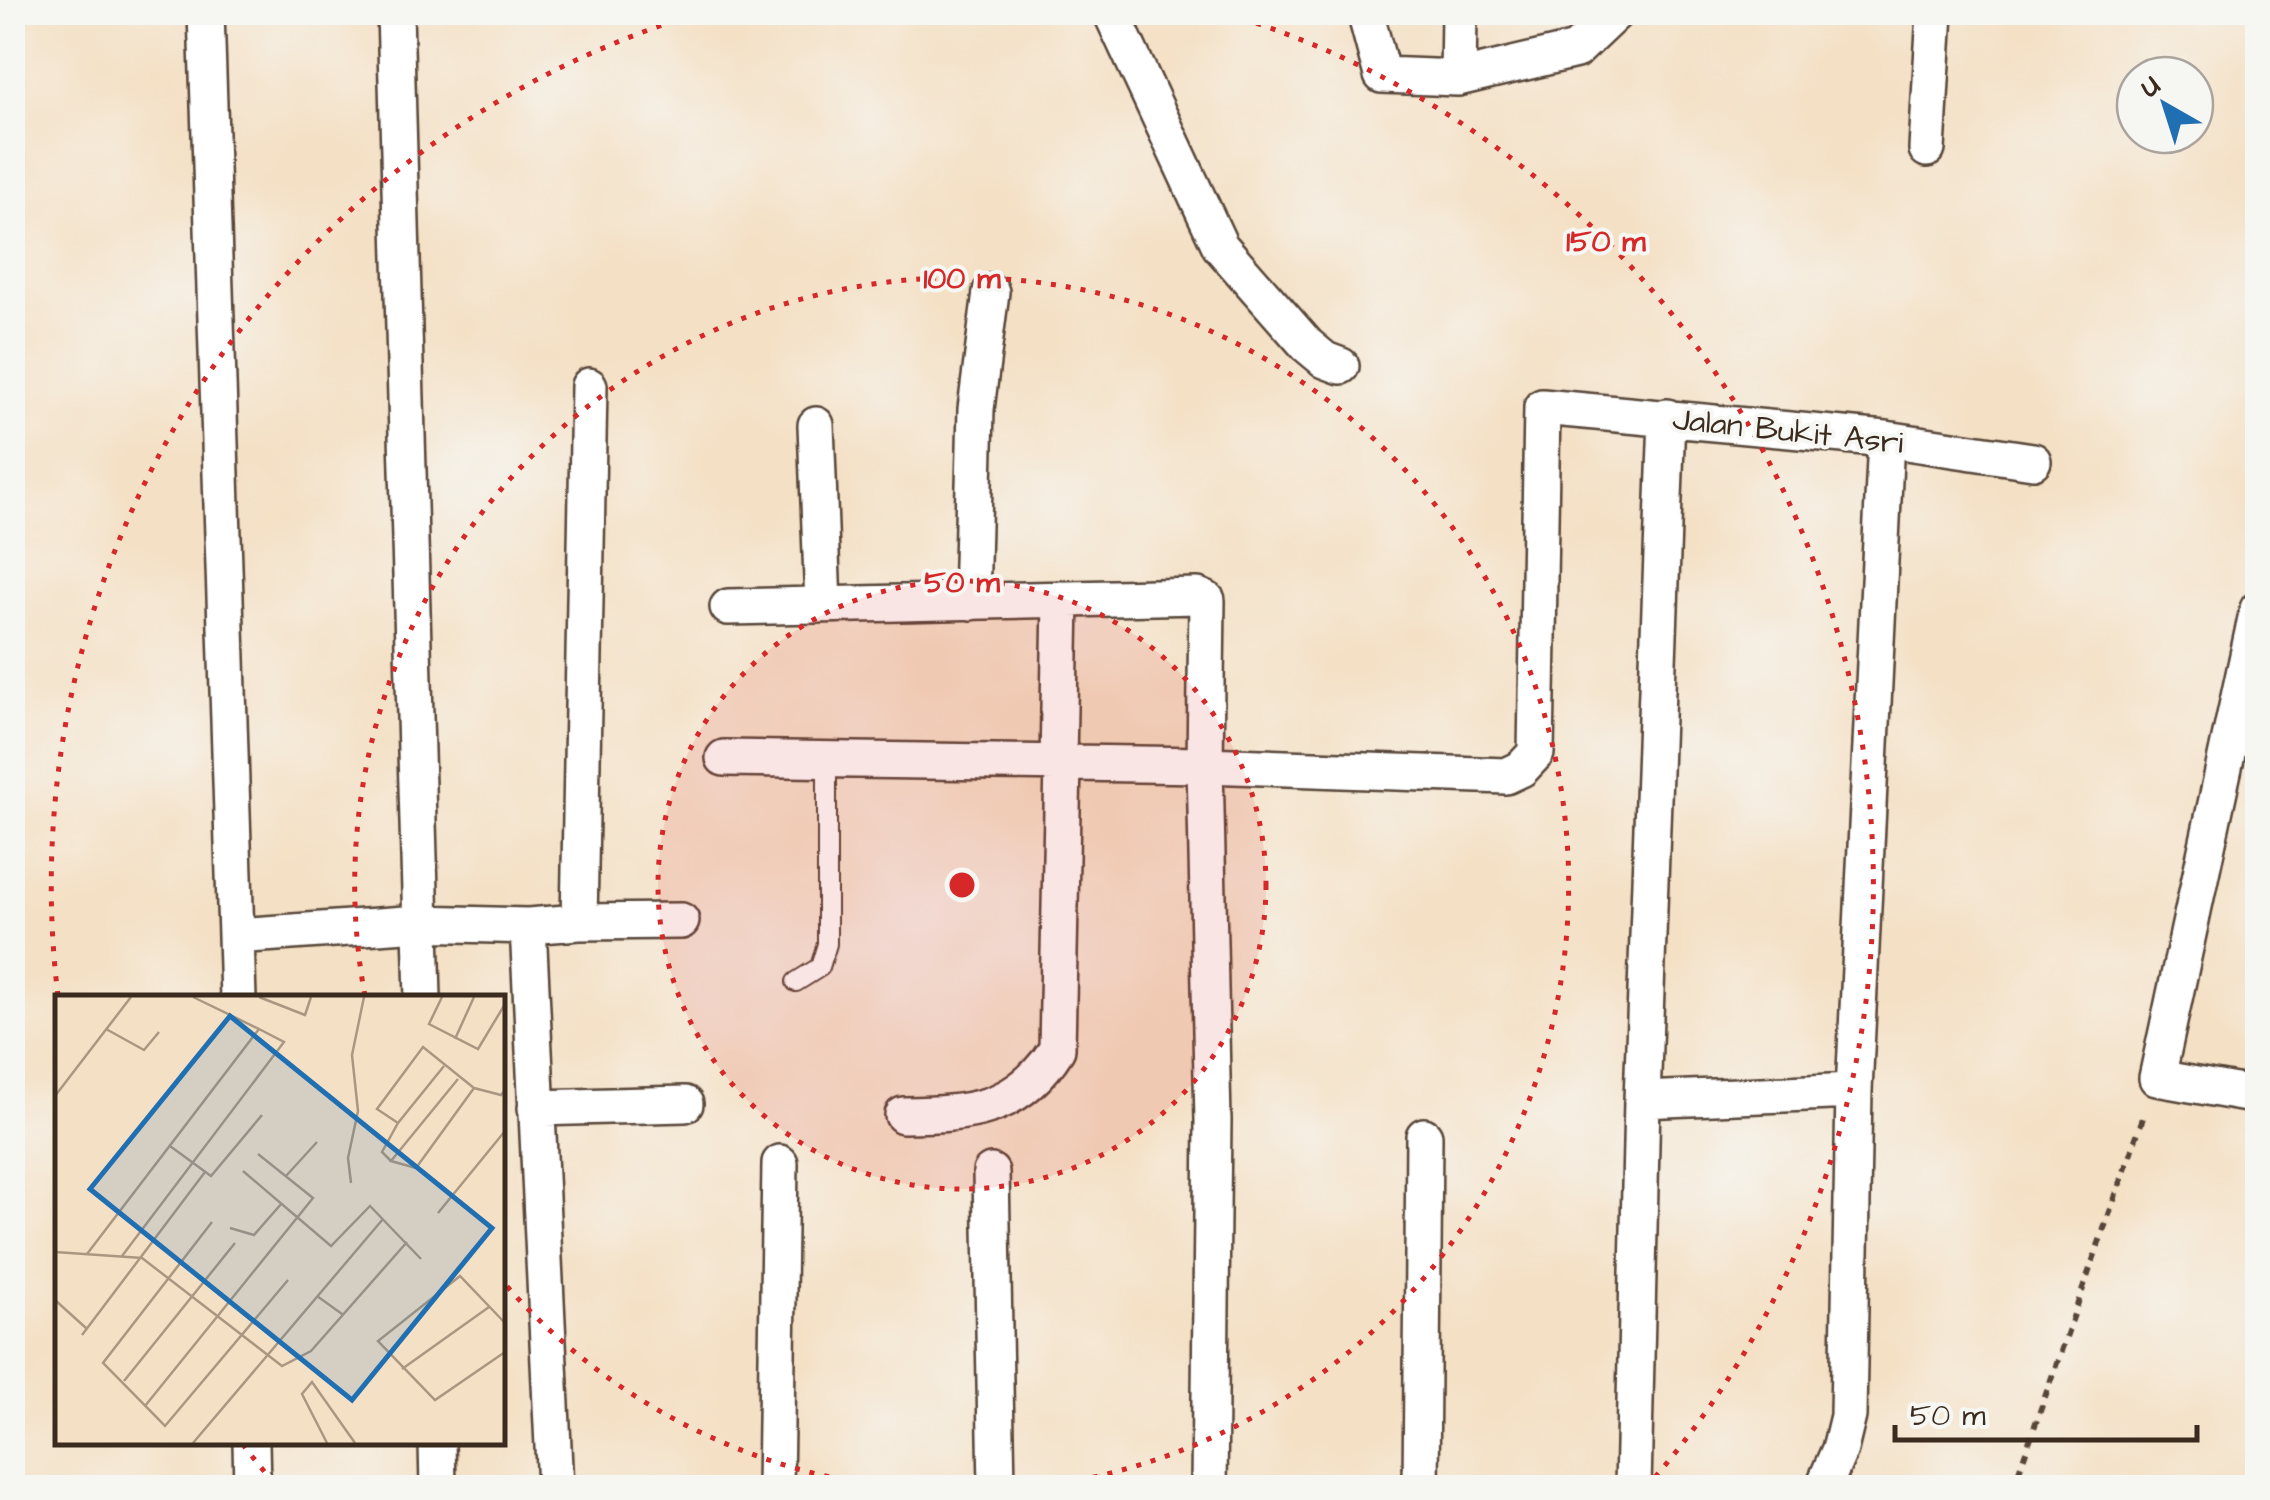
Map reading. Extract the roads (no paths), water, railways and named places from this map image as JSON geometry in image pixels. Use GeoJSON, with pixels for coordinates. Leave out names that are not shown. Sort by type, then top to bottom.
{"type":"FeatureCollection","features":[{"type":"Feature","properties":{"kind":"street"},"geometry":{"type":"LineString","coordinates":[[206,12],[238,995]]}},
{"type":"Feature","properties":{"kind":"street"},"geometry":{"type":"LineString","coordinates":[[395,12],[423,995]]}},
{"type":"Feature","properties":{"kind":"street"},"geometry":{"type":"LineString","coordinates":[[1111,12],[1220,246],[1307,344],[1325,360],[1341,366]]}},
{"type":"Feature","properties":{"kind":"street"},"geometry":{"type":"LineString","coordinates":[[1365,12],[1382,75],[1458,78],[1576,50],[1616,12]]}},
{"type":"Feature","properties":{"kind":"street"},"geometry":{"type":"LineString","coordinates":[[1458,78],[1459,12]]}},
{"type":"Feature","properties":{"kind":"street"},"geometry":{"type":"LineString","coordinates":[[1927,148],[1934,12]]}},
{"type":"Feature","properties":{"kind":"street"},"geometry":{"type":"LineString","coordinates":[[971,602],[976,408],[990,292]]}},
{"type":"Feature","properties":{"kind":"street"},"geometry":{"type":"LineString","coordinates":[[579,922],[589,386]]}},
{"type":"Feature","properties":{"kind":"street","name":"Jalan Bukit Asri"},"geometry":{"type":"LineString","coordinates":[[1205,764],[1506,776],[1529,762],[1536,753],[1542,407],[1886,439],[2032,462]]}},
{"type":"Feature","properties":{"kind":"street"},"geometry":{"type":"LineString","coordinates":[[1633,1488],[1642,1100],[1667,417]]}},
{"type":"Feature","properties":{"kind":"street"},"geometry":{"type":"LineString","coordinates":[[816,425],[823,604]]}},
{"type":"Feature","properties":{"kind":"street"},"geometry":{"type":"LineString","coordinates":[[1822,1488],[1840,1449],[1848,1416],[1854,1091],[1886,439]]}},
{"type":"Feature","properties":{"kind":"street"},"geometry":{"type":"LineString","coordinates":[[728,607],[1061,598],[1198,596],[1207,600],[1205,764],[1212,1121],[1209,1488]]}},
{"type":"Feature","properties":{"kind":"street"},"geometry":{"type":"LineString","coordinates":[[903,1116],[954,1114],[994,1106],[1041,1074],[1056,1049],[1061,598]]}},
{"type":"Feature","properties":{"kind":"street"},"geometry":{"type":"LineString","coordinates":[[2258,609],[2157,1078],[2258,1096]]}},
{"type":"Feature","properties":{"kind":"street"},"geometry":{"type":"LineString","coordinates":[[724,758],[1205,764]]}},
{"type":"Feature","properties":{"kind":"street"},"geometry":{"type":"LineString","coordinates":[[236,936],[420,923],[528,926],[681,921]]}},
{"type":"Feature","properties":{"kind":"street"},"geometry":{"type":"LineString","coordinates":[[528,926],[555,1488]]}},
{"type":"Feature","properties":{"kind":"street"},"geometry":{"type":"LineString","coordinates":[[1642,1100],[1854,1091]]}},
{"type":"Feature","properties":{"kind":"street"},"geometry":{"type":"LineString","coordinates":[[536,1108],[685,1104]]}},
{"type":"Feature","properties":{"kind":"street"},"geometry":{"type":"LineString","coordinates":[[1422,1488],[1424,1136]]}},
{"type":"Feature","properties":{"kind":"street"},"geometry":{"type":"LineString","coordinates":[[776,1488],[780,1163]]}},
{"type":"Feature","properties":{"kind":"street"},"geometry":{"type":"LineString","coordinates":[[992,1172],[997,1488]]}},
{"type":"Feature","properties":{"kind":"street"},"geometry":{"type":"LineString","coordinates":[[251,1445],[252,1488]]}},
{"type":"Feature","properties":{"kind":"street"},"geometry":{"type":"LineString","coordinates":[[437,1445],[438,1488]]}},
{"type":"Feature","properties":{"kind":"lane"},"geometry":{"type":"LineString","coordinates":[[796,982],[820,967],[827,944],[827,760]]}}]}
